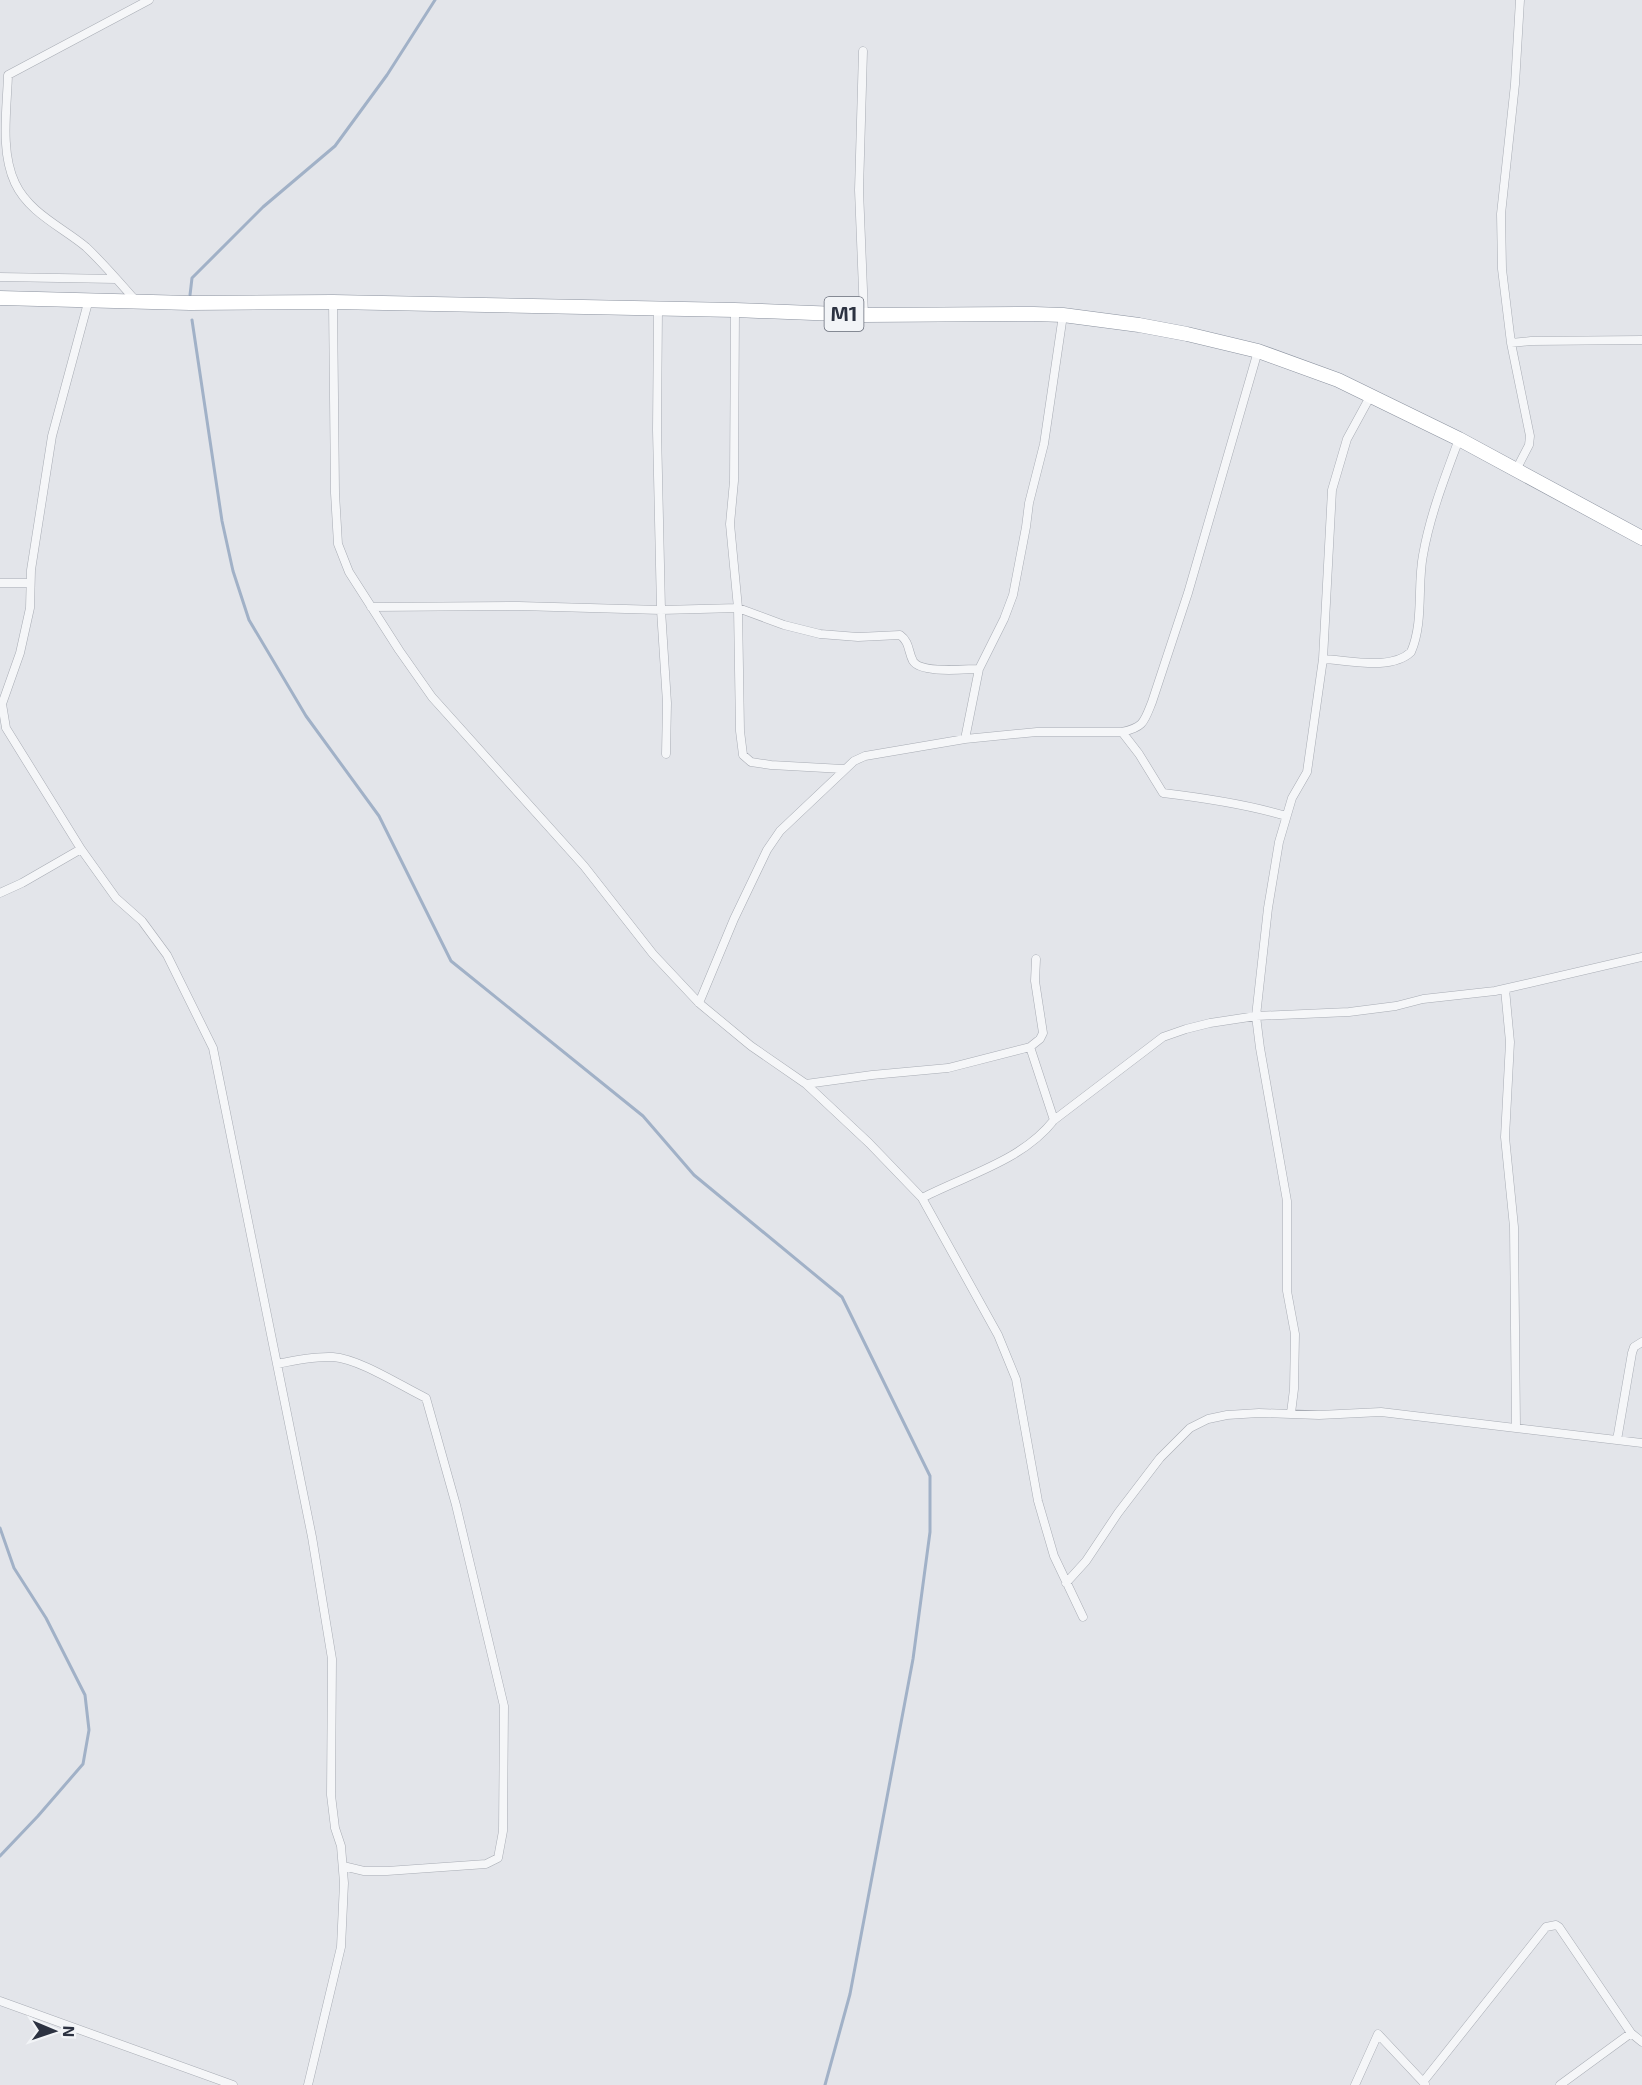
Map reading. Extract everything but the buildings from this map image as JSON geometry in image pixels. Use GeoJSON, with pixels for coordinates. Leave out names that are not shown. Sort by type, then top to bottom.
{"type":"FeatureCollection","features":[{"type":"Feature","properties":{"kind":"highway","name":"M1"},"geometry":{"type":"LineString","coordinates":[[0,298],[190,303],[333,302],[735,310],[864,315],[1063,315],[1187,334],[1258,351],[1338,380],[1459,440],[1642,537]]}},
{"type":"Feature","properties":{"kind":"street"},"geometry":{"type":"LineString","coordinates":[[0,79],[148,0]]}},
{"type":"Feature","properties":{"kind":"street"},"geometry":{"type":"LineString","coordinates":[[1516,470],[1530,436],[1511,343],[1503,269],[1501,214],[1515,84],[1520,0]]}},
{"type":"Feature","properties":{"kind":"street"},"geometry":{"type":"LineString","coordinates":[[863,51],[859,189],[864,315]]}},
{"type":"Feature","properties":{"kind":"street"},"geometry":{"type":"LineString","coordinates":[[8,75],[7,154],[15,182],[28,203],[86,248],[136,301]]}},
{"type":"Feature","properties":{"kind":"street"},"geometry":{"type":"LineString","coordinates":[[0,277],[116,279]]}},
{"type":"Feature","properties":{"kind":"street"},"geometry":{"type":"LineString","coordinates":[[89,299],[52,436],[30,583],[30,608],[22,646],[2,704],[1,715],[6,728],[81,849],[116,898],[142,921],[167,955],[213,1048],[312,1538],[332,1659],[331,1795],[343,1866],[341,1947],[308,2085]]}},
{"type":"Feature","properties":{"kind":"street"},"geometry":{"type":"LineString","coordinates":[[333,302],[334,493],[338,544],[349,572],[432,697],[584,866],[653,954],[699,1003],[751,1046],[806,1084],[869,1143],[922,1198],[998,1335],[1016,1379],[1038,1501],[1054,1556],[1083,1617]]}},
{"type":"Feature","properties":{"kind":"street"},"geometry":{"type":"LineString","coordinates":[[658,309],[657,430],[661,610],[667,703],[666,754]]}},
{"type":"Feature","properties":{"kind":"street"},"geometry":{"type":"LineString","coordinates":[[735,310],[734,481],[730,524],[738,608],[740,732],[743,754],[750,762],[761,764],[843,770]]}},
{"type":"Feature","properties":{"kind":"street"},"geometry":{"type":"LineString","coordinates":[[965,739],[979,669],[1004,619],[1013,595],[1029,503],[1044,444],[1063,315]]}},
{"type":"Feature","properties":{"kind":"street"},"geometry":{"type":"LineString","coordinates":[[1511,343],[1642,340]]}},
{"type":"Feature","properties":{"kind":"street"},"geometry":{"type":"LineString","coordinates":[[699,1003],[734,919],[767,850],[780,831],[854,760],[865,756],[965,739],[1037,732],[1122,732],[1138,728],[1145,719],[1152,702],[1188,592],[1258,351]]}},
{"type":"Feature","properties":{"kind":"street"},"geometry":{"type":"LineString","coordinates":[[1292,1413],[1295,1334],[1287,1291],[1287,1202],[1256,1016],[1268,908],[1279,842],[1292,798],[1307,772],[1323,658],[1332,490],[1347,439],[1371,395]]}},
{"type":"Feature","properties":{"kind":"street"},"geometry":{"type":"LineString","coordinates":[[1323,658],[1386,663],[1398,660],[1411,652],[1418,631],[1423,554],[1438,497],[1459,440]]}},
{"type":"Feature","properties":{"kind":"street"},"geometry":{"type":"LineString","coordinates":[[0,583],[30,583]]}},
{"type":"Feature","properties":{"kind":"street"},"geometry":{"type":"LineString","coordinates":[[371,607],[519,606],[661,610],[738,608],[784,625],[820,634],[858,637],[900,635],[905,638],[913,660],[919,667],[979,669]]}},
{"type":"Feature","properties":{"kind":"street"},"geometry":{"type":"LineString","coordinates":[[1122,732],[1164,792],[1258,808],[1286,816]]}},
{"type":"Feature","properties":{"kind":"street"},"geometry":{"type":"LineString","coordinates":[[0,893],[81,849]]}},
{"type":"Feature","properties":{"kind":"street"},"geometry":{"type":"LineString","coordinates":[[922,1198],[1019,1151],[1044,1133],[1054,1120],[1162,1037],[1210,1023],[1256,1016],[1349,1012],[1396,1006],[1423,999],[1469,995],[1642,957]]}},
{"type":"Feature","properties":{"kind":"street"},"geometry":{"type":"LineString","coordinates":[[806,1084],[948,1068],[1030,1047],[1040,1039],[1043,1033],[1035,981],[1036,959]]}},
{"type":"Feature","properties":{"kind":"street"},"geometry":{"type":"LineString","coordinates":[[1504,989],[1510,1042],[1505,1137],[1514,1227],[1516,1427]]}},
{"type":"Feature","properties":{"kind":"street"},"geometry":{"type":"LineString","coordinates":[[1030,1047],[1054,1120]]}},
{"type":"Feature","properties":{"kind":"street"},"geometry":{"type":"LineString","coordinates":[[1617,1440],[1632,1353],[1634,1347],[1642,1342]]}},
{"type":"Feature","properties":{"kind":"street"},"geometry":{"type":"LineString","coordinates":[[277,1364],[306,1358],[334,1357],[375,1372],[426,1398],[456,1504],[504,1706],[503,1831],[498,1858],[486,1864],[387,1871],[343,1866]]}},
{"type":"Feature","properties":{"kind":"street"},"geometry":{"type":"LineString","coordinates":[[1066,1583],[1086,1561],[1118,1513],[1160,1458],[1190,1428],[1208,1419],[1227,1415],[1381,1412],[1642,1443]]}},
{"type":"Feature","properties":{"kind":"street"},"geometry":{"type":"LineString","coordinates":[[1354,2085],[1378,2034],[1425,2083],[1546,1927],[1550,1925],[1559,1927],[1631,2033],[1642,2042]]}},
{"type":"Feature","properties":{"kind":"street"},"geometry":{"type":"LineString","coordinates":[[0,2001],[233,2085]]}},
{"type":"Feature","properties":{"kind":"street"},"geometry":{"type":"LineString","coordinates":[[1560,2085],[1631,2033]]}},
{"type":"Feature","properties":{"kind":"waterway"},"geometry":{"type":"LineString","coordinates":[[190,295],[192,278],[263,207],[335,146],[387,75],[435,0]]}},
{"type":"Feature","properties":{"kind":"waterway"},"geometry":{"type":"LineString","coordinates":[[192,320],[222,521],[233,571],[249,620],[306,716],[379,816],[451,961],[643,1116],[694,1175],[842,1297],[930,1476],[930,1532],[913,1659],[850,1994],[825,2085]]}},
{"type":"Feature","properties":{"kind":"waterway"},"geometry":{"type":"LineString","coordinates":[[0,1528],[14,1568],[46,1618],[85,1695],[89,1730],[83,1764],[0,1856]]}}]}
